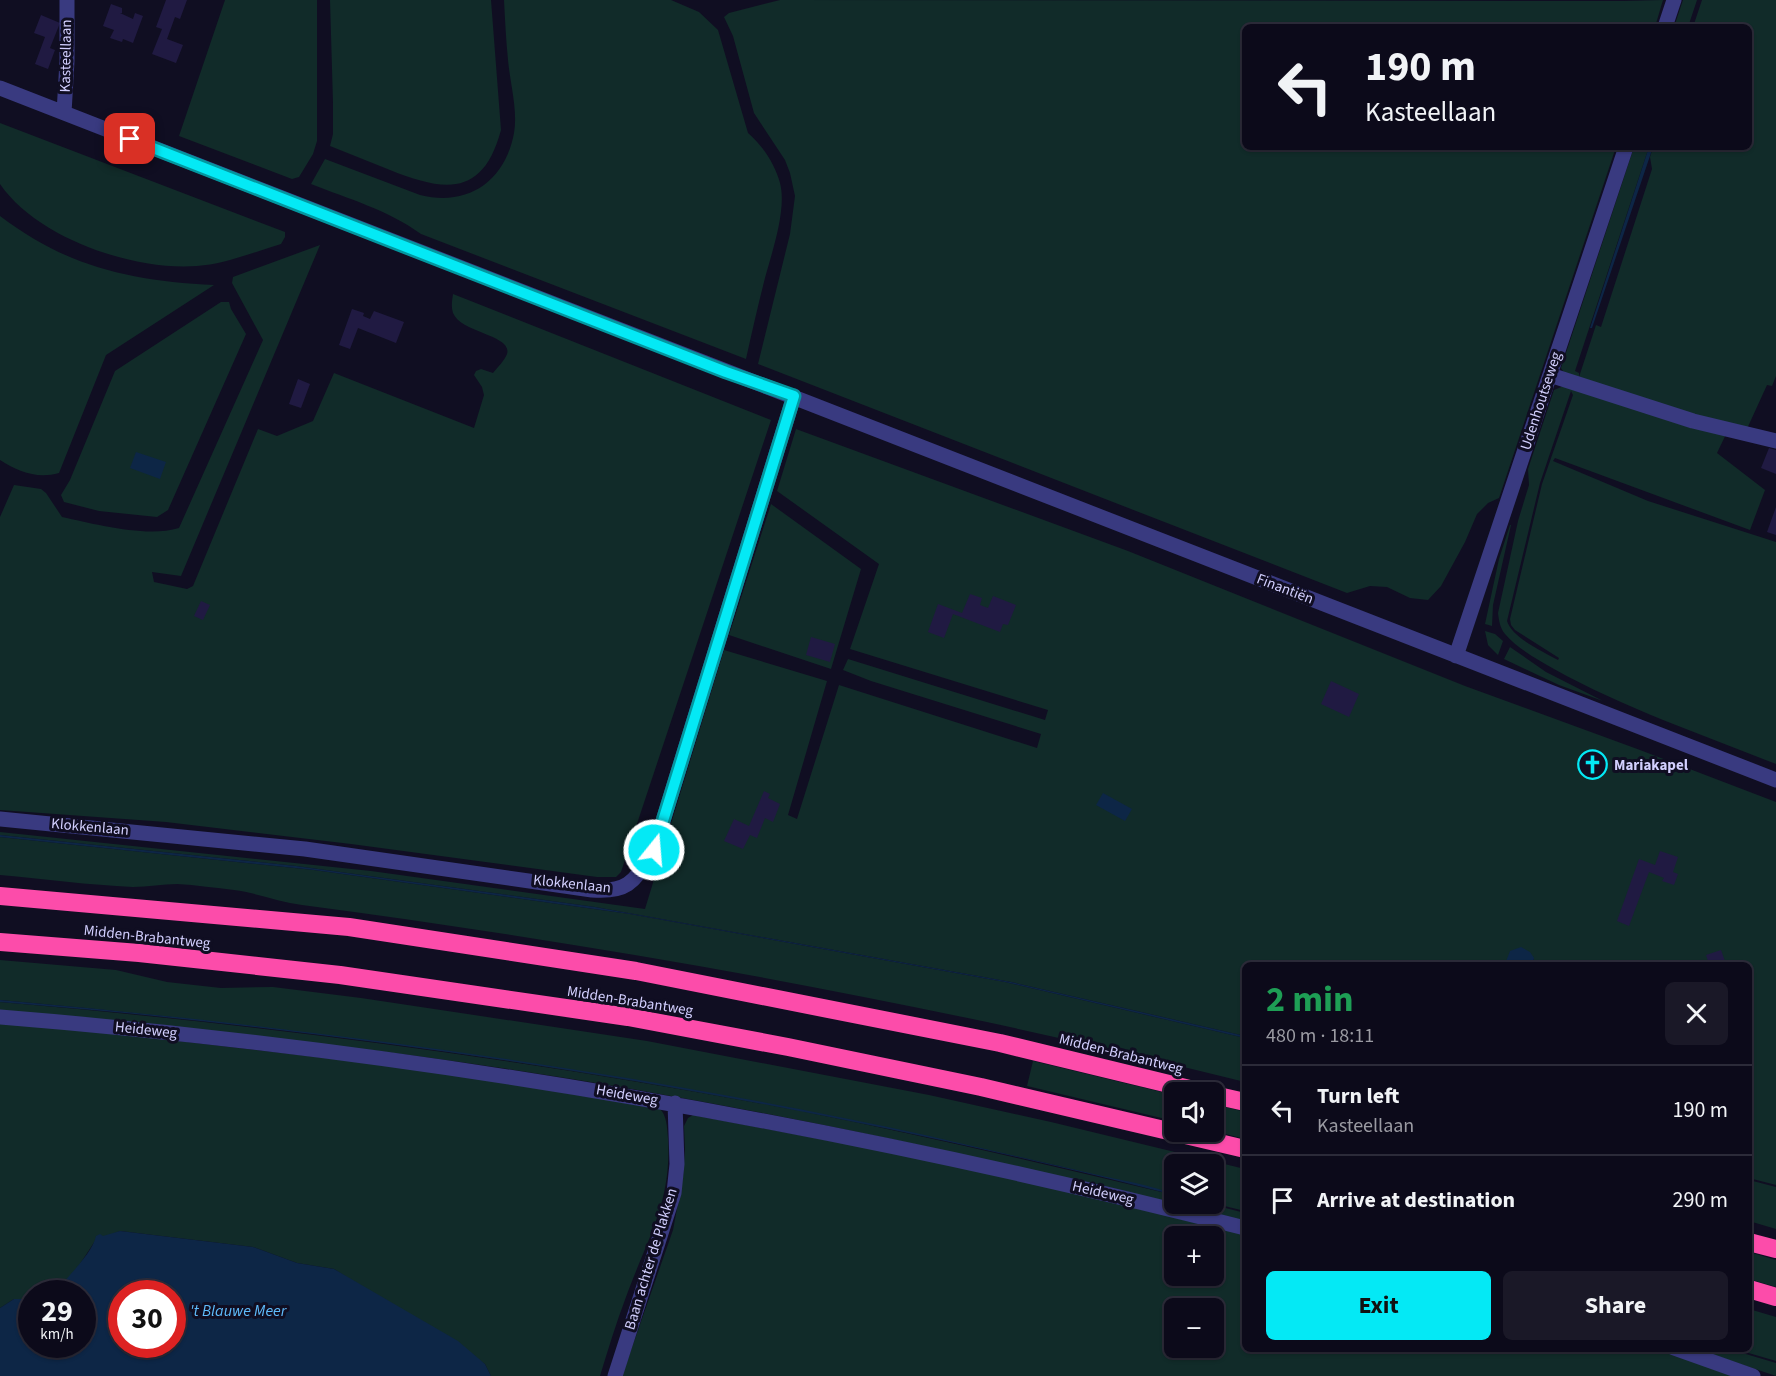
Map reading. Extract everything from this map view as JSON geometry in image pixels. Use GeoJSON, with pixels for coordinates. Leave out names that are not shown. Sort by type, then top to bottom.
{"type":"FeatureCollection","features":[{"type":"Feature","properties":{"kind":"highway","name":"Midden-Brabantweg"},"geometry":{"type":"LineString","coordinates":[[0,896],[349,927],[636,971],[1000,1043],[1164,1083]]}},
{"type":"Feature","properties":{"kind":"highway","name":"Midden-Brabantweg"},"geometry":{"type":"LineString","coordinates":[[0,942],[139,953],[340,975],[628,1017],[981,1087],[1242,1148]]}},
{"type":"Feature","properties":{"kind":"highway"},"geometry":{"type":"LineString","coordinates":[[1224,1097],[1242,1101]]}},
{"type":"Feature","properties":{"kind":"highway"},"geometry":{"type":"LineString","coordinates":[[1752,1243],[1776,1250]]}},
{"type":"Feature","properties":{"kind":"highway"},"geometry":{"type":"LineString","coordinates":[[1752,1290],[1776,1297]]}},
{"type":"Feature","properties":{"kind":"street","name":"Kasteellaan"},"geometry":{"type":"LineString","coordinates":[[64,113],[68,61],[67,0]]}},
{"type":"Feature","properties":{"kind":"street"},"geometry":{"type":"LineString","coordinates":[[1666,24],[1674,0]]}},
{"type":"Feature","properties":{"kind":"street","name":"Kasteellaan"},"geometry":{"type":"LineString","coordinates":[[0,88],[726,372],[794,396]]}},
{"type":"Feature","properties":{"kind":"street","name":"Udenhoutseweg"},"geometry":{"type":"LineString","coordinates":[[1456,656],[1625,150]]}},
{"type":"Feature","properties":{"kind":"street"},"geometry":{"type":"LineString","coordinates":[[1550,375],[1693,421],[1776,441]]}},
{"type":"Feature","properties":{"kind":"street","name":"Finantiën"},"geometry":{"type":"LineString","coordinates":[[794,396],[1776,780]]}},
{"type":"Feature","properties":{"kind":"street","name":"Klokkenlaan"},"geometry":{"type":"LineString","coordinates":[[0,819],[304,849],[592,890],[611,891],[628,885],[654,850],[794,396]]}},
{"type":"Feature","properties":{"kind":"street","name":"Heideweg"},"geometry":{"type":"LineString","coordinates":[[0,1017],[93,1024],[290,1046],[538,1080],[675,1103],[953,1158],[1242,1227]]}},
{"type":"Feature","properties":{"kind":"street","name":"Baan achter de Plakken"},"geometry":{"type":"LineString","coordinates":[[615,1376],[674,1193],[677,1164],[675,1103]]}},
{"type":"Feature","properties":{"kind":"street"},"geometry":{"type":"LineString","coordinates":[[1685,1352],[1753,1376]]}},
{"type":"Feature","properties":{"kind":"green space"},"geometry":{"type":"Polygon","coordinates":[[[225,0],[317,0],[317,141],[313,154],[299,177],[292,179],[179,136],[225,0]]]}},
{"type":"Feature","properties":{"kind":"green space"},"geometry":{"type":"Polygon","coordinates":[[[330,0],[491,0],[501,130],[484,168],[472,178],[445,185],[410,177],[330,146],[333,134],[333,103],[330,0]]]}},
{"type":"Feature","properties":{"kind":"green space"},"geometry":{"type":"Polygon","coordinates":[[[504,0],[671,0],[699,12],[718,30],[748,133],[772,162],[782,193],[778,230],[746,359],[421,234],[382,212],[311,184],[325,159],[420,195],[437,198],[468,194],[493,177],[509,150],[515,124],[504,0]]]}},
{"type":"Feature","properties":{"kind":"green space"},"geometry":{"type":"Polygon","coordinates":[[[780,0],[1663,0],[1656,24],[1242,24],[1242,150],[1615,150],[1499,498],[1488,503],[1477,514],[1441,586],[1428,600],[1410,598],[1387,587],[1370,586],[1347,593],[758,364],[790,234],[795,196],[785,160],[754,113],[733,36],[724,17],[729,13],[780,0]]]}},
{"type":"Feature","properties":{"kind":"green space"},"geometry":{"type":"Polygon","coordinates":[[[1683,0],[1697,0],[1689,24],[1675,24],[1683,0]]]}},
{"type":"Feature","properties":{"kind":"green space"},"geometry":{"type":"Polygon","coordinates":[[[1702,0],[1776,0],[1776,376],[1772,386],[1767,385],[1746,431],[1729,428],[1717,453],[1765,490],[1750,530],[1555,458],[1553,461],[1648,501],[1776,542],[1776,764],[1635,708],[1581,683],[1528,653],[1505,634],[1499,622],[1498,613],[1518,521],[1529,485],[1528,469],[1554,390],[1566,385],[1574,388],[1574,391],[1577,381],[1566,376],[1561,368],[1633,150],[1648,150],[1575,371],[1579,373],[1579,377],[1596,325],[1601,327],[1652,169],[1650,157],[1652,150],[1752,150],[1752,24],[1694,24],[1702,0]],[[1571,391],[1540,483],[1507,621],[1522,639],[1558,660],[1559,658],[1515,630],[1510,619],[1542,484],[1573,395],[1571,391]]]}},
{"type":"Feature","properties":{"kind":"green space"},"geometry":{"type":"Polygon","coordinates":[[[0,123],[285,232],[285,237],[281,244],[229,260],[197,266],[144,263],[88,247],[37,220],[16,203],[0,184],[0,123]]]}},
{"type":"Feature","properties":{"kind":"green space"},"geometry":{"type":"Polygon","coordinates":[[[0,216],[50,248],[101,268],[155,280],[214,285],[106,355],[59,473],[51,475],[28,473],[0,460],[0,216]]]}},
{"type":"Feature","properties":{"kind":"green space"},"geometry":{"type":"Polygon","coordinates":[[[320,245],[181,576],[152,572],[154,582],[187,589],[193,586],[258,429],[277,436],[313,421],[334,373],[474,428],[484,395],[474,375],[481,369],[493,373],[506,356],[507,348],[495,338],[458,320],[452,311],[453,294],[771,420],[621,872],[616,877],[597,877],[166,822],[0,810],[0,517],[14,485],[41,489],[62,517],[137,531],[166,531],[179,528],[263,340],[232,283],[233,277],[320,245]]]}},
{"type":"Feature","properties":{"kind":"green space"},"geometry":{"type":"Polygon","coordinates":[[[221,302],[229,302],[246,334],[168,510],[157,517],[99,511],[64,502],[61,495],[70,480],[115,371],[221,302]]]}},
{"type":"Feature","properties":{"kind":"green space"},"geometry":{"type":"Polygon","coordinates":[[[796,429],[1128,551],[1465,686],[1776,802],[1776,1185],[1752,1179],[1752,962],[1533,962],[1534,958],[1515,962],[1242,962],[1242,1035],[1011,982],[595,907],[296,866],[0,835],[0,832],[371,871],[645,909],[724,650],[827,681],[788,815],[797,819],[839,685],[1037,748],[1041,734],[871,681],[843,670],[848,659],[1045,720],[1048,710],[850,649],[879,564],[777,491],[796,429]]]}},
{"type":"Feature","properties":{"kind":"green space"},"geometry":{"type":"Polygon","coordinates":[[[771,504],[861,569],[831,669],[729,635],[771,504]]]}},
{"type":"Feature","properties":{"kind":"green space"},"geometry":{"type":"Polygon","coordinates":[[[1510,525],[1493,605],[1492,626],[1485,624],[1499,559],[1510,525]]]}},
{"type":"Feature","properties":{"kind":"green space"},"geometry":{"type":"Polygon","coordinates":[[[1485,631],[1495,634],[1503,641],[1498,655],[1488,645],[1485,631]]]}},
{"type":"Feature","properties":{"kind":"green space"},"geometry":{"type":"Polygon","coordinates":[[[1510,647],[1546,672],[1603,701],[1559,685],[1504,659],[1510,647]]]}},
{"type":"Feature","properties":{"kind":"green space"},"geometry":{"type":"Polygon","coordinates":[[[0,837],[314,870],[630,914],[1005,982],[1242,1037],[1242,1081],[1011,1027],[894,1003],[540,939],[293,904],[234,890],[177,884],[116,886],[0,875],[0,837]]]}},
{"type":"Feature","properties":{"kind":"green space"},"geometry":{"type":"Polygon","coordinates":[[[0,960],[116,970],[167,982],[221,988],[273,987],[361,998],[647,1041],[929,1095],[1183,1154],[1164,1154],[1164,1192],[1029,1159],[738,1099],[444,1051],[148,1014],[0,1000],[0,960]]]}},
{"type":"Feature","properties":{"kind":"green space"},"geometry":{"type":"Polygon","coordinates":[[[0,1002],[299,1033],[498,1060],[696,1092],[890,1130],[1164,1193],[1164,1202],[937,1149],[626,1088],[417,1056],[0,1011],[0,1002]]]}},
{"type":"Feature","properties":{"kind":"green space"},"geometry":{"type":"Polygon","coordinates":[[[0,1023],[92,1031],[411,1068],[659,1108],[665,1118],[668,1161],[662,1201],[650,1238],[622,1307],[600,1376],[491,1376],[485,1364],[334,1269],[297,1263],[253,1247],[120,1231],[95,1241],[76,1270],[66,1280],[18,1280],[18,1300],[14,1299],[0,1308],[0,1023]]]}},
{"type":"Feature","properties":{"kind":"green space"},"geometry":{"type":"Polygon","coordinates":[[[1033,1061],[1164,1093],[1164,1119],[1027,1086],[1033,1061]]]}},
{"type":"Feature","properties":{"kind":"green space"},"geometry":{"type":"Polygon","coordinates":[[[1224,1107],[1242,1111],[1242,1138],[1224,1134],[1224,1107]]]}},
{"type":"Feature","properties":{"kind":"green space"},"geometry":{"type":"Polygon","coordinates":[[[693,1115],[952,1164],[1212,1226],[1164,1226],[1164,1286],[1224,1286],[1224,1229],[1242,1233],[1242,1352],[1666,1352],[1735,1376],[622,1376],[673,1230],[683,1177],[684,1126],[688,1118],[693,1115]]]}},
{"type":"Feature","properties":{"kind":"green space"},"geometry":{"type":"Polygon","coordinates":[[[1224,1164],[1242,1168],[1242,1210],[1224,1206],[1224,1164]]]}},
{"type":"Feature","properties":{"kind":"green space"},"geometry":{"type":"Polygon","coordinates":[[[1752,1181],[1776,1187],[1776,1229],[1752,1222],[1752,1181]]]}},
{"type":"Feature","properties":{"kind":"green space"},"geometry":{"type":"Polygon","coordinates":[[[1224,1208],[1242,1212],[1242,1221],[1212,1214],[1224,1214],[1224,1208]]]}},
{"type":"Feature","properties":{"kind":"green space"},"geometry":{"type":"Polygon","coordinates":[[[1752,1253],[1776,1260],[1776,1287],[1752,1280],[1752,1253]]]}},
{"type":"Feature","properties":{"kind":"green space"},"geometry":{"type":"Polygon","coordinates":[[[1752,1310],[1776,1317],[1776,1361],[1745,1352],[1752,1352],[1752,1310]]]}},
{"type":"Feature","properties":{"kind":"green space"},"geometry":{"type":"Polygon","coordinates":[[[1705,1352],[1739,1352],[1776,1363],[1776,1376],[1705,1352]]]}},
{"type":"Feature","properties":{"kind":"water"},"geometry":{"type":"Polygon","coordinates":[[[1648,150],[1652,150],[1592,328],[1590,328],[1648,150]]]}},
{"type":"Feature","properties":{"kind":"water"},"geometry":{"type":"Polygon","coordinates":[[[136,452],[166,462],[160,479],[130,468],[136,452]]]}},
{"type":"Feature","properties":{"kind":"water"},"geometry":{"type":"Polygon","coordinates":[[[1103,793],[1132,809],[1125,821],[1096,805],[1103,793]]]}},
{"type":"Feature","properties":{"kind":"water"},"geometry":{"type":"Polygon","coordinates":[[[0,835],[296,866],[595,907],[1011,982],[1242,1035],[1242,1037],[1005,982],[630,914],[314,870],[0,837],[0,835]]]}},
{"type":"Feature","properties":{"kind":"water"},"geometry":{"type":"Polygon","coordinates":[[[1521,947],[1530,952],[1534,958],[1533,962],[1506,962],[1510,951],[1521,947]]]}},
{"type":"Feature","properties":{"kind":"water"},"geometry":{"type":"Polygon","coordinates":[[[0,1000],[233,1023],[349,1037],[580,1070],[811,1111],[1136,1183],[1164,1193],[884,1128],[738,1099],[591,1074],[444,1051],[296,1032],[148,1015],[0,1002],[0,1000]]]}},
{"type":"Feature","properties":{"kind":"water","name":"'t Blauwe Meer"},"geometry":{"type":"Polygon","coordinates":[[[120,1231],[253,1247],[297,1263],[334,1269],[458,1341],[485,1364],[491,1376],[0,1376],[0,1308],[14,1299],[18,1299],[18,1358],[96,1358],[96,1280],[65,1280],[87,1254],[96,1236],[100,1234],[103,1236],[120,1231]]]}},
{"type":"Feature","properties":{"kind":"building"},"geometry":{"type":"Polygon","coordinates":[[[166,0],[187,0],[180,19],[175,17],[167,39],[183,45],[176,63],[152,54],[162,29],[156,27],[166,0]]]}},
{"type":"Feature","properties":{"kind":"building"},"geometry":{"type":"Polygon","coordinates":[[[111,4],[122,8],[122,13],[120,13],[133,19],[135,13],[143,16],[133,43],[110,38],[114,30],[103,26],[111,4]]]}},
{"type":"Feature","properties":{"kind":"building"},"geometry":{"type":"Polygon","coordinates":[[[41,15],[60,23],[50,48],[55,50],[48,69],[35,64],[45,37],[34,33],[41,15]]]}},
{"type":"Feature","properties":{"kind":"building"},"geometry":{"type":"Polygon","coordinates":[[[352,309],[364,313],[363,316],[370,319],[374,311],[404,322],[396,343],[358,328],[350,349],[339,345],[352,309]]]}},
{"type":"Feature","properties":{"kind":"building"},"geometry":{"type":"Polygon","coordinates":[[[298,379],[310,384],[301,408],[289,404],[298,379]]]}},
{"type":"Feature","properties":{"kind":"building"},"geometry":{"type":"Polygon","coordinates":[[[1769,448],[1776,450],[1776,474],[1761,468],[1769,448]]]}},
{"type":"Feature","properties":{"kind":"building"},"geometry":{"type":"Polygon","coordinates":[[[1776,507],[1776,535],[1767,532],[1776,507]]]}},
{"type":"Feature","properties":{"kind":"building"},"geometry":{"type":"Polygon","coordinates":[[[970,594],[982,598],[980,605],[988,608],[993,596],[1016,605],[1008,625],[1003,624],[1000,632],[953,614],[944,638],[928,632],[938,604],[962,613],[970,594]]]}},
{"type":"Feature","properties":{"kind":"building"},"geometry":{"type":"Polygon","coordinates":[[[201,601],[210,605],[203,620],[194,616],[201,601]]]}},
{"type":"Feature","properties":{"kind":"building"},"geometry":{"type":"Polygon","coordinates":[[[811,637],[835,644],[830,662],[806,655],[811,637]]]}},
{"type":"Feature","properties":{"kind":"building"},"geometry":{"type":"Polygon","coordinates":[[[1331,681],[1359,694],[1349,717],[1321,704],[1331,681]]]}},
{"type":"Feature","properties":{"kind":"building","name":"Mariakapel"},"geometry":{"type":"Polygon","coordinates":[[[1590,759],[1598,762],[1595,771],[1587,768],[1590,759]]]}},
{"type":"Feature","properties":{"kind":"building"},"geometry":{"type":"Polygon","coordinates":[[[764,791],[770,794],[768,798],[780,804],[773,822],[765,818],[757,838],[750,835],[743,849],[724,841],[734,819],[749,826],[764,791]]]}},
{"type":"Feature","properties":{"kind":"building"},"geometry":{"type":"Polygon","coordinates":[[[1660,851],[1678,857],[1673,872],[1678,874],[1674,885],[1662,881],[1664,878],[1649,872],[1629,926],[1617,921],[1639,859],[1655,865],[1660,851]]]}},
{"type":"Feature","properties":{"kind":"building"},"geometry":{"type":"Polygon","coordinates":[[[1721,950],[1725,962],[1708,962],[1706,955],[1721,950]]]}},
{"type":"Feature","properties":{"kind":"place","name":"Mariakapel"},"geometry":{"type":"Point","coordinates":[1593,765]}},
{"type":"Feature","properties":{"kind":"route"},"geometry":{"type":"LineString","coordinates":[[130,139],[726,372],[794,396],[654,850]]}}]}
